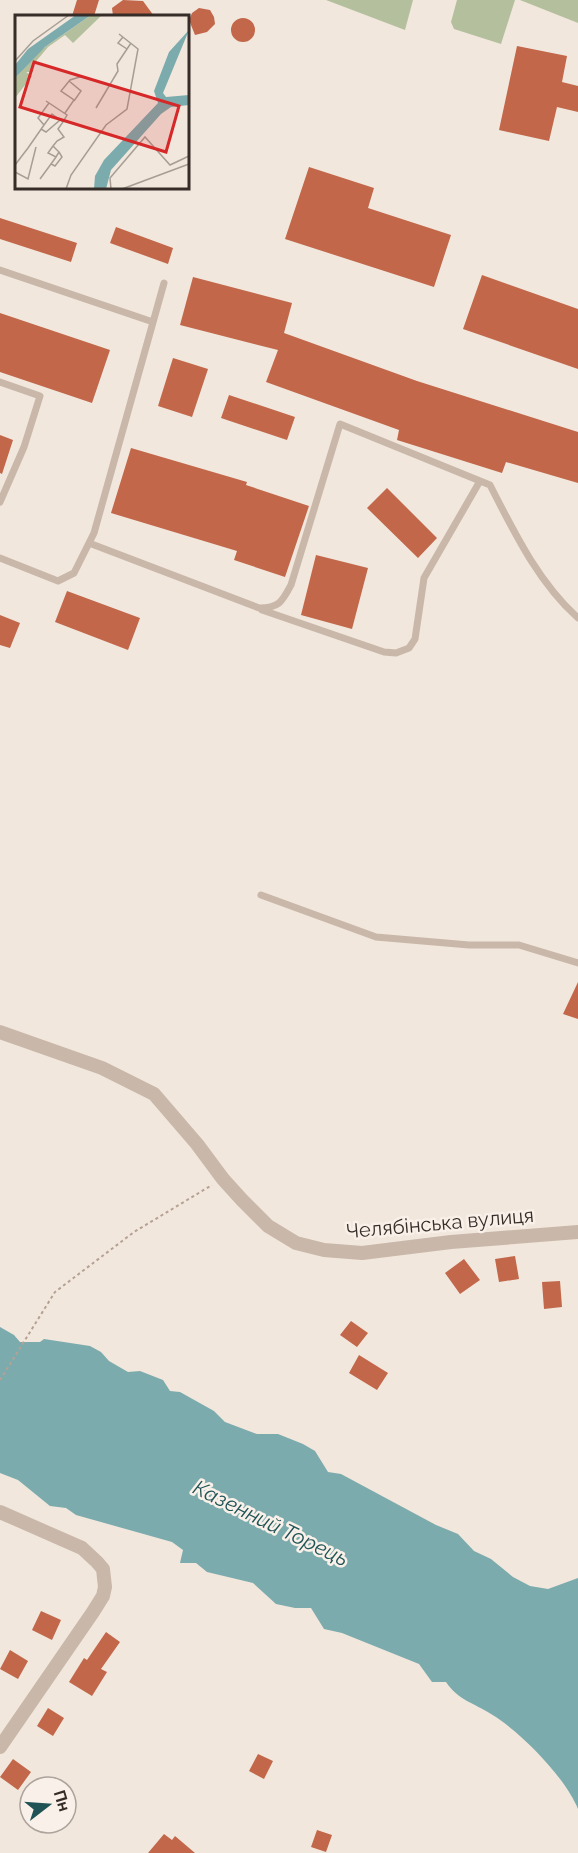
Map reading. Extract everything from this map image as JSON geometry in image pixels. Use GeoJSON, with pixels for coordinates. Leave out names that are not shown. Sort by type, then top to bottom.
{"type":"FeatureCollection","features":[{"type":"Feature","properties":{"kind":"street","name":"Челябінська вулиця"},"geometry":{"type":"LineString","coordinates":[[0,1032],[102,1068],[154,1094],[197,1144],[223,1179],[268,1226],[296,1243],[324,1251],[362,1253],[451,1242],[578,1232]]}},
{"type":"Feature","properties":{"kind":"street"},"geometry":{"type":"LineString","coordinates":[[0,1512],[82,1548],[103,1569],[105,1587],[103,1596],[93,1612],[0,1747]]}},
{"type":"Feature","properties":{"kind":"lane"},"geometry":{"type":"LineString","coordinates":[[0,270],[153,322]]}},
{"type":"Feature","properties":{"kind":"lane"},"geometry":{"type":"LineString","coordinates":[[0,558],[58,580],[74,573],[94,533],[164,283]]}},
{"type":"Feature","properties":{"kind":"lane"},"geometry":{"type":"LineString","coordinates":[[0,382],[40,396],[24,447],[0,502]]}},
{"type":"Feature","properties":{"kind":"lane"},"geometry":{"type":"LineString","coordinates":[[259,608],[273,608],[284,598],[291,585],[340,424],[490,485],[517,538],[560,602],[578,618]]}},
{"type":"Feature","properties":{"kind":"lane"},"geometry":{"type":"LineString","coordinates":[[89,543],[259,608],[384,652],[396,652],[409,648],[415,639],[424,578],[480,481]]}},
{"type":"Feature","properties":{"kind":"lane"},"geometry":{"type":"LineString","coordinates":[[261,895],[376,937],[469,945],[519,945],[578,963]]}},
{"type":"Feature","properties":{"kind":"path"},"geometry":{"type":"LineString","coordinates":[[0,1380],[56,1292],[134,1232],[223,1179]]}},
{"type":"Feature","properties":{"kind":"green space"},"geometry":{"type":"Polygon","coordinates":[[[326,0],[413,0],[405,30],[326,0]]]}},
{"type":"Feature","properties":{"kind":"green space"},"geometry":{"type":"Polygon","coordinates":[[[457,0],[515,0],[501,44],[454,29],[451,22],[457,0]]]}},
{"type":"Feature","properties":{"kind":"green space"},"geometry":{"type":"Polygon","coordinates":[[[520,0],[578,0],[578,23],[520,0]]]}},
{"type":"Feature","properties":{"kind":"water","name":"Казенний Торець"},"geometry":{"type":"Polygon","coordinates":[[[0,1327],[14,1335],[20,1342],[40,1342],[44,1339],[90,1346],[128,1372],[140,1371],[163,1380],[170,1391],[180,1392],[214,1411],[225,1422],[257,1434],[278,1434],[303,1444],[315,1451],[328,1472],[341,1474],[436,1525],[458,1534],[474,1551],[491,1559],[513,1577],[530,1586],[548,1589],[578,1578],[578,1809],[572,1796],[553,1770],[515,1732],[485,1710],[461,1697],[446,1682],[432,1682],[419,1664],[342,1633],[324,1629],[311,1608],[295,1608],[276,1604],[253,1583],[207,1572],[196,1563],[180,1563],[183,1550],[172,1542],[76,1515],[66,1508],[50,1506],[18,1480],[0,1473],[0,1327]]]}},
{"type":"Feature","properties":{"kind":"building"},"geometry":{"type":"Polygon","coordinates":[[[77,0],[99,0],[94,15],[72,15],[77,0]]]}},
{"type":"Feature","properties":{"kind":"building"},"geometry":{"type":"Polygon","coordinates":[[[123,0],[143,1],[153,15],[113,15],[112,8],[123,0]]]}},
{"type":"Feature","properties":{"kind":"building"},"geometry":{"type":"Polygon","coordinates":[[[199,8],[210,10],[215,24],[207,32],[195,35],[189,20],[192,13],[199,8]]]}},
{"type":"Feature","properties":{"kind":"building"},"geometry":{"type":"Polygon","coordinates":[[[243,18],[252,21],[255,30],[252,39],[243,42],[234,39],[231,30],[234,21],[243,18]]]}},
{"type":"Feature","properties":{"kind":"building"},"geometry":{"type":"Polygon","coordinates":[[[517,46],[567,56],[562,82],[578,86],[578,112],[557,107],[549,141],[499,130],[517,46]]]}},
{"type":"Feature","properties":{"kind":"building"},"geometry":{"type":"Polygon","coordinates":[[[309,167],[374,188],[368,208],[451,235],[434,287],[285,239],[309,167]]]}},
{"type":"Feature","properties":{"kind":"building"},"geometry":{"type":"Polygon","coordinates":[[[0,218],[77,243],[71,262],[0,239],[0,218]]]}},
{"type":"Feature","properties":{"kind":"building"},"geometry":{"type":"Polygon","coordinates":[[[116,227],[173,248],[168,264],[110,243],[116,227]]]}},
{"type":"Feature","properties":{"kind":"building"},"geometry":{"type":"Polygon","coordinates":[[[482,275],[578,309],[578,369],[463,329],[482,275]]]}},
{"type":"Feature","properties":{"kind":"building"},"geometry":{"type":"Polygon","coordinates":[[[193,277],[292,303],[284,333],[417,381],[578,432],[578,483],[506,462],[502,473],[397,440],[399,430],[266,382],[278,350],[180,325],[193,277]]]}},
{"type":"Feature","properties":{"kind":"building"},"geometry":{"type":"Polygon","coordinates":[[[0,313],[110,350],[92,403],[0,372],[0,313]]]}},
{"type":"Feature","properties":{"kind":"building"},"geometry":{"type":"Polygon","coordinates":[[[173,358],[208,369],[192,417],[158,406],[173,358]]]}},
{"type":"Feature","properties":{"kind":"building"},"geometry":{"type":"Polygon","coordinates":[[[229,395],[295,417],[287,440],[221,418],[229,395]]]}},
{"type":"Feature","properties":{"kind":"building"},"geometry":{"type":"Polygon","coordinates":[[[0,435],[13,440],[2,474],[0,473],[0,435]]]}},
{"type":"Feature","properties":{"kind":"building"},"geometry":{"type":"Polygon","coordinates":[[[131,448],[247,482],[246,485],[309,506],[285,577],[234,560],[237,551],[111,513],[131,448]]]}},
{"type":"Feature","properties":{"kind":"building"},"geometry":{"type":"Polygon","coordinates":[[[387,488],[437,538],[418,558],[367,508],[387,488]]]}},
{"type":"Feature","properties":{"kind":"building"},"geometry":{"type":"Polygon","coordinates":[[[316,555],[368,568],[352,629],[301,615],[316,555]]]}},
{"type":"Feature","properties":{"kind":"building"},"geometry":{"type":"Polygon","coordinates":[[[67,591],[140,618],[128,650],[55,622],[67,591]]]}},
{"type":"Feature","properties":{"kind":"building"},"geometry":{"type":"Polygon","coordinates":[[[0,615],[20,623],[10,648],[0,645],[0,615]]]}},
{"type":"Feature","properties":{"kind":"building"},"geometry":{"type":"Polygon","coordinates":[[[578,982],[578,1019],[563,1014],[578,982]]]}},
{"type":"Feature","properties":{"kind":"building"},"geometry":{"type":"Polygon","coordinates":[[[515,1256],[519,1279],[499,1282],[495,1259],[515,1256]]]}},
{"type":"Feature","properties":{"kind":"building"},"geometry":{"type":"Polygon","coordinates":[[[464,1259],[480,1280],[460,1294],[445,1273],[464,1259]]]}},
{"type":"Feature","properties":{"kind":"building"},"geometry":{"type":"Polygon","coordinates":[[[560,1281],[562,1307],[544,1309],[542,1282],[560,1281]]]}},
{"type":"Feature","properties":{"kind":"building"},"geometry":{"type":"Polygon","coordinates":[[[351,1321],[368,1333],[357,1347],[340,1335],[351,1321]]]}},
{"type":"Feature","properties":{"kind":"building"},"geometry":{"type":"Polygon","coordinates":[[[359,1355],[388,1373],[377,1390],[349,1373],[359,1355]]]}},
{"type":"Feature","properties":{"kind":"building"},"geometry":{"type":"Polygon","coordinates":[[[41,1611],[61,1620],[52,1640],[32,1630],[41,1611]]]}},
{"type":"Feature","properties":{"kind":"building"},"geometry":{"type":"Polygon","coordinates":[[[106,1632],[120,1642],[101,1669],[107,1672],[92,1696],[69,1682],[84,1658],[87,1660],[106,1632]]]}},
{"type":"Feature","properties":{"kind":"building"},"geometry":{"type":"Polygon","coordinates":[[[10,1650],[28,1661],[18,1679],[0,1669],[10,1650]]]}},
{"type":"Feature","properties":{"kind":"building"},"geometry":{"type":"Polygon","coordinates":[[[48,1708],[64,1718],[53,1736],[37,1726],[48,1708]]]}},
{"type":"Feature","properties":{"kind":"building"},"geometry":{"type":"Polygon","coordinates":[[[258,1754],[273,1761],[264,1779],[249,1771],[258,1754]]]}},
{"type":"Feature","properties":{"kind":"building"},"geometry":{"type":"Polygon","coordinates":[[[13,1759],[31,1772],[29,1775],[18,1775],[18,1790],[0,1777],[13,1759]]]}},
{"type":"Feature","properties":{"kind":"building"},"geometry":{"type":"Polygon","coordinates":[[[317,1830],[332,1835],[326,1852],[311,1847],[317,1830]]]}},
{"type":"Feature","properties":{"kind":"building"},"geometry":{"type":"Polygon","coordinates":[[[164,1834],[172,1840],[175,1836],[195,1853],[148,1853],[164,1834]]]}}]}
